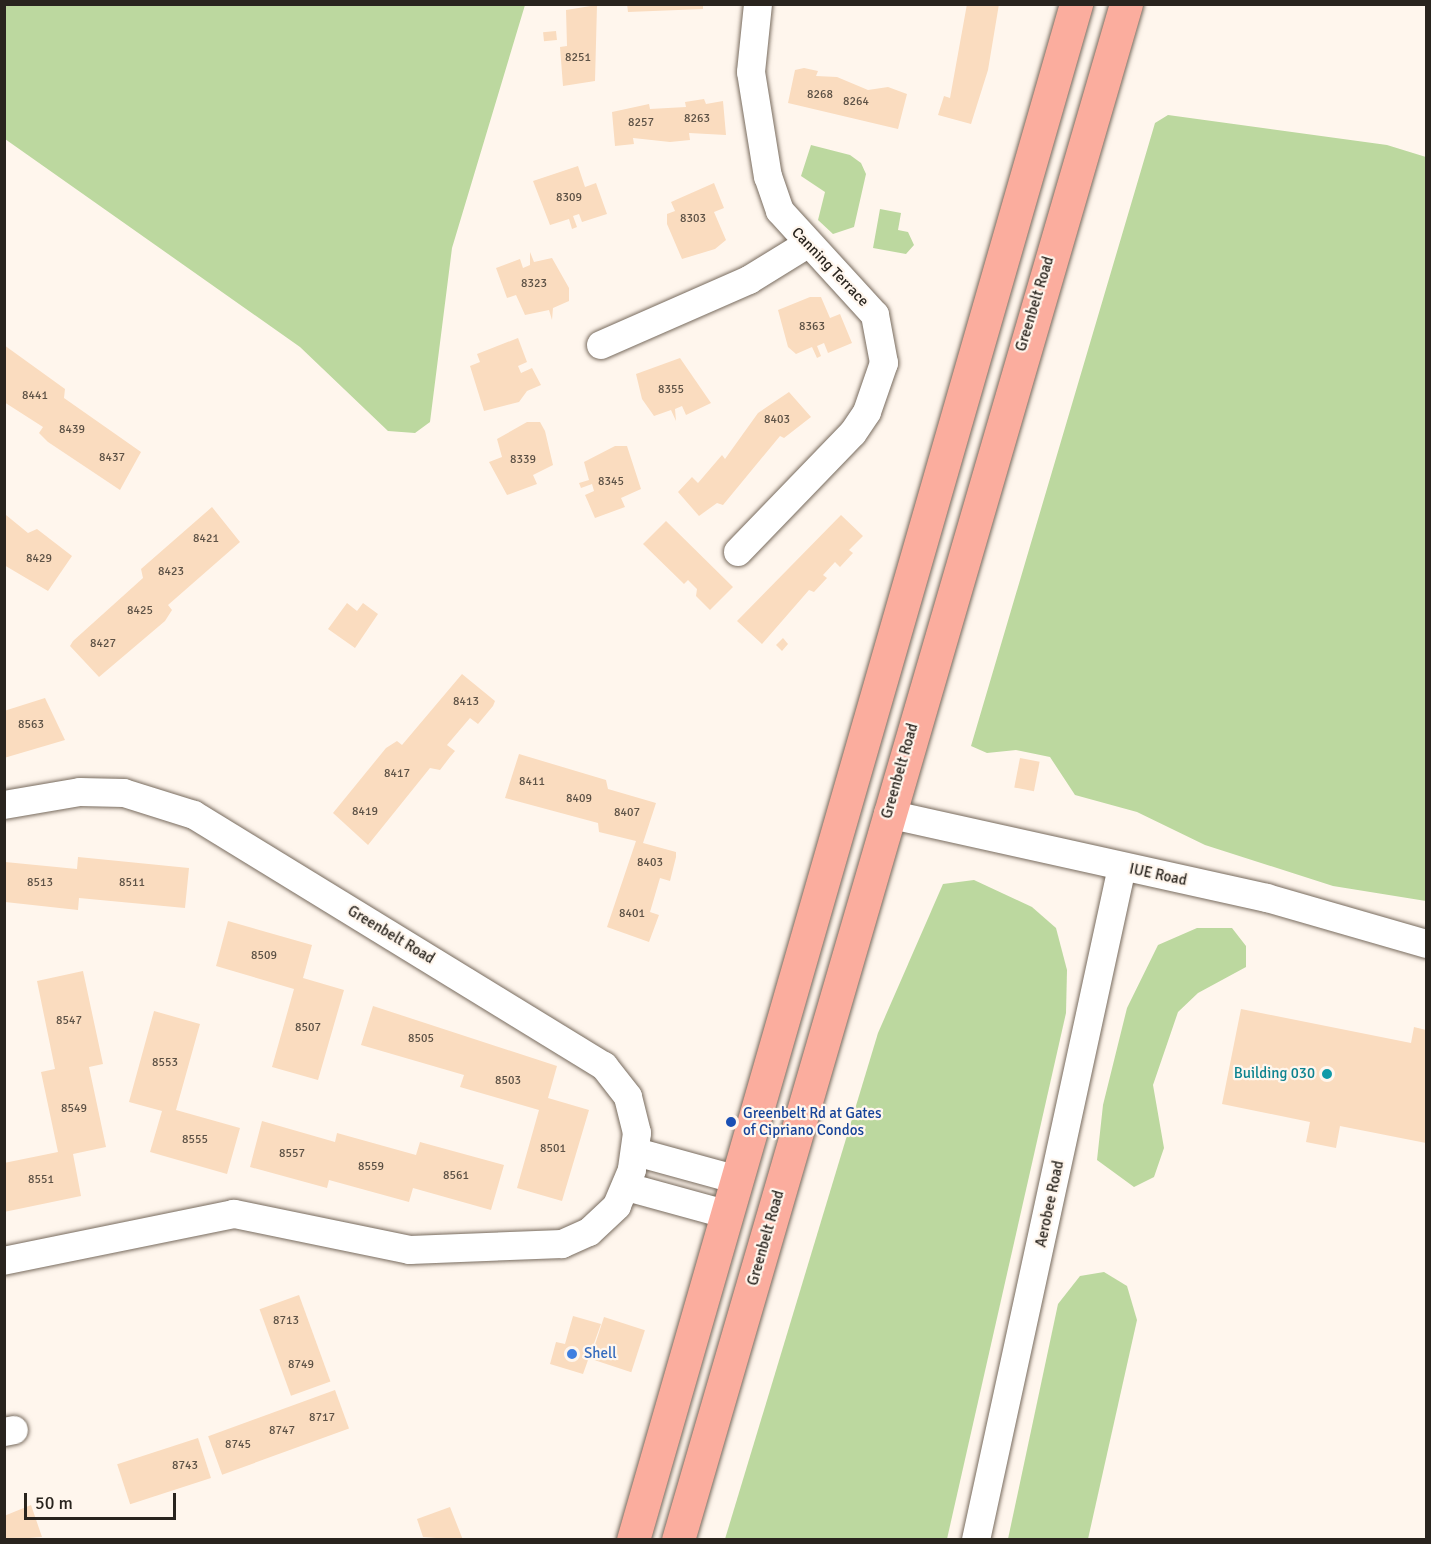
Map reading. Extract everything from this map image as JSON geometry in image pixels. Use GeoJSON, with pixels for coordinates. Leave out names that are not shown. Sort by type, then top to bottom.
{"type":"FeatureCollection","features":[{"type":"Feature","properties":{"kind":"main road"},"geometry":{"type":"LineString","coordinates":[[633,1539],[735,1179],[1076,4]]}},
{"type":"Feature","properties":{"kind":"main road","name":"Greenbelt Road"},"geometry":{"type":"LineString","coordinates":[[678,1539],[1126,4]]}},
{"type":"Feature","properties":{"kind":"street","name":"Canning Terrace"},"geometry":{"type":"LineString","coordinates":[[738,552],[853,433],[867,412],[884,363],[874,315],[806,245],[780,212],[761,142],[751,72],[758,4]]}},
{"type":"Feature","properties":{"kind":"street"},"geometry":{"type":"LineString","coordinates":[[601,345],[749,280],[806,245]]}},
{"type":"Feature","properties":{"kind":"street","name":"Greenbelt Road"},"geometry":{"type":"LineString","coordinates":[[4,805],[80,792],[124,792],[194,815],[604,1066],[628,1097],[636,1152],[627,1187],[589,1232],[543,1248],[410,1250],[234,1214],[4,1261]]}},
{"type":"Feature","properties":{"kind":"street","name":"IUE Road"},"geometry":{"type":"LineString","coordinates":[[888,814],[1267,898],[1426,944]]}},
{"type":"Feature","properties":{"kind":"street","name":"Aerobee Road"},"geometry":{"type":"LineString","coordinates":[[976,1539],[1122,867]]}},
{"type":"Feature","properties":{"kind":"street"},"geometry":{"type":"LineString","coordinates":[[636,1152],[735,1179]]}},
{"type":"Feature","properties":{"kind":"street"},"geometry":{"type":"LineString","coordinates":[[627,1187],[725,1214]]}},
{"type":"Feature","properties":{"kind":"green space"},"geometry":{"type":"Polygon","coordinates":[[[4,5],[525,5],[452,248],[430,422],[415,433],[388,431],[300,347],[5,139],[4,5]]]}},
{"type":"Feature","properties":{"kind":"green space"},"geometry":{"type":"Polygon","coordinates":[[[1168,115],[1387,145],[1426,157],[1426,901],[1333,886],[1205,845],[1137,812],[1075,795],[1050,757],[1016,750],[987,753],[971,746],[1155,123],[1168,115]]]}},
{"type":"Feature","properties":{"kind":"green space"},"geometry":{"type":"Polygon","coordinates":[[[811,145],[850,155],[861,163],[866,174],[854,227],[833,234],[818,220],[825,192],[801,176],[811,145]]]}},
{"type":"Feature","properties":{"kind":"green space"},"geometry":{"type":"Polygon","coordinates":[[[880,209],[901,213],[898,230],[908,232],[914,245],[906,254],[873,248],[880,209]]]}},
{"type":"Feature","properties":{"kind":"green space"},"geometry":{"type":"Polygon","coordinates":[[[974,880],[1032,907],[1056,928],[1067,970],[1066,1013],[947,1539],[725,1539],[878,1033],[943,884],[974,880]]]}},
{"type":"Feature","properties":{"kind":"green space"},"geometry":{"type":"Polygon","coordinates":[[[1197,928],[1232,928],[1246,946],[1246,967],[1198,993],[1178,1012],[1153,1085],[1164,1148],[1154,1177],[1134,1187],[1097,1160],[1103,1105],[1127,1008],[1158,945],[1197,928]]]}},
{"type":"Feature","properties":{"kind":"green space"},"geometry":{"type":"Polygon","coordinates":[[[1104,1272],[1127,1286],[1137,1320],[1088,1539],[1008,1539],[1058,1304],[1080,1276],[1104,1272]]]}},
{"type":"Feature","properties":{"kind":"building"},"geometry":{"type":"Polygon","coordinates":[[[627,4],[703,4],[703,9],[628,12],[627,4]]]}},
{"type":"Feature","properties":{"kind":"building"},"geometry":{"type":"Polygon","coordinates":[[[967,4],[999,4],[988,70],[971,124],[938,115],[944,96],[950,98],[967,4]]]}},
{"type":"Feature","properties":{"kind":"building"},"geometry":{"type":"Polygon","coordinates":[[[597,5],[595,81],[563,86],[560,47],[567,46],[566,10],[597,5]]]}},
{"type":"Feature","properties":{"kind":"building"},"geometry":{"type":"Polygon","coordinates":[[[556,31],[557,40],[544,41],[543,32],[556,31]]]}},
{"type":"Feature","properties":{"kind":"building"},"geometry":{"type":"Polygon","coordinates":[[[804,68],[818,71],[816,76],[837,77],[868,90],[888,87],[907,94],[898,129],[788,103],[795,70],[804,68]]]}},
{"type":"Feature","properties":{"kind":"building"},"geometry":{"type":"Polygon","coordinates":[[[704,99],[706,104],[723,101],[726,135],[689,133],[690,140],[670,142],[633,138],[634,144],[615,146],[612,112],[649,104],[650,109],[686,107],[685,102],[704,99]]]}},
{"type":"Feature","properties":{"kind":"building"},"geometry":{"type":"Polygon","coordinates":[[[578,166],[585,187],[596,183],[607,214],[582,222],[579,214],[573,216],[577,227],[572,229],[569,219],[550,225],[533,181],[578,166]]]}},
{"type":"Feature","properties":{"kind":"building"},"geometry":{"type":"Polygon","coordinates":[[[714,183],[724,208],[714,212],[726,240],[715,249],[682,259],[667,224],[667,214],[675,211],[671,202],[714,183]]]}},
{"type":"Feature","properties":{"kind":"building"},"geometry":{"type":"Polygon","coordinates":[[[530,252],[534,262],[552,258],[569,288],[569,301],[553,308],[552,320],[549,310],[525,315],[516,295],[507,298],[496,268],[520,259],[523,268],[530,265],[530,252]]]}},
{"type":"Feature","properties":{"kind":"building"},"geometry":{"type":"Polygon","coordinates":[[[810,297],[821,297],[830,318],[840,314],[852,343],[828,353],[824,343],[817,346],[821,356],[817,358],[812,347],[796,354],[788,347],[778,310],[810,297]]]}},
{"type":"Feature","properties":{"kind":"building"},"geometry":{"type":"Polygon","coordinates":[[[518,338],[527,362],[518,366],[521,373],[532,368],[541,385],[527,391],[519,402],[484,411],[470,366],[480,362],[477,354],[518,338]]]}},
{"type":"Feature","properties":{"kind":"building"},"geometry":{"type":"Polygon","coordinates":[[[4,345],[65,389],[64,398],[141,452],[120,490],[48,442],[39,433],[43,427],[4,402],[4,345]]]}},
{"type":"Feature","properties":{"kind":"building"},"geometry":{"type":"Polygon","coordinates":[[[680,358],[711,403],[686,415],[682,406],[675,409],[676,421],[671,410],[654,416],[642,399],[636,374],[680,358]]]}},
{"type":"Feature","properties":{"kind":"building"},"geometry":{"type":"Polygon","coordinates":[[[789,392],[811,417],[784,438],[780,436],[723,505],[717,503],[699,516],[678,492],[692,477],[698,483],[722,455],[725,459],[758,413],[789,392]]]}},
{"type":"Feature","properties":{"kind":"building"},"geometry":{"type":"Polygon","coordinates":[[[527,422],[540,422],[545,431],[553,465],[533,475],[537,484],[507,495],[489,462],[502,457],[497,439],[527,422]]]}},
{"type":"Feature","properties":{"kind":"building"},"geometry":{"type":"Polygon","coordinates":[[[615,446],[627,446],[641,489],[621,498],[625,507],[595,518],[585,495],[594,491],[592,484],[581,488],[579,483],[589,480],[584,462],[615,446]]]}},
{"type":"Feature","properties":{"kind":"building"},"geometry":{"type":"Polygon","coordinates":[[[212,507],[240,542],[168,605],[172,610],[165,621],[99,677],[70,646],[73,641],[143,578],[141,569],[212,507]]]}},
{"type":"Feature","properties":{"kind":"building"},"geometry":{"type":"Polygon","coordinates":[[[6,515],[28,533],[37,529],[72,556],[48,591],[4,565],[6,515]]]}},
{"type":"Feature","properties":{"kind":"building"},"geometry":{"type":"Polygon","coordinates":[[[841,515],[863,536],[849,550],[853,553],[840,567],[835,562],[823,575],[827,578],[814,592],[809,590],[762,644],[737,621],[841,515]]]}},
{"type":"Feature","properties":{"kind":"building"},"geometry":{"type":"Polygon","coordinates":[[[666,521],[733,587],[710,610],[696,596],[697,589],[688,580],[684,584],[643,544],[666,521]]]}},
{"type":"Feature","properties":{"kind":"building"},"geometry":{"type":"Polygon","coordinates":[[[347,603],[357,611],[363,603],[378,614],[355,648],[328,629],[347,603]]]}},
{"type":"Feature","properties":{"kind":"building"},"geometry":{"type":"Polygon","coordinates":[[[783,638],[788,644],[782,651],[776,645],[783,638]]]}},
{"type":"Feature","properties":{"kind":"building"},"geometry":{"type":"Polygon","coordinates":[[[462,674],[495,701],[493,706],[478,724],[470,718],[447,745],[455,751],[440,770],[430,768],[368,845],[333,813],[386,748],[397,741],[402,745],[462,674]]]}},
{"type":"Feature","properties":{"kind":"building"},"geometry":{"type":"Polygon","coordinates":[[[45,698],[65,740],[4,758],[4,711],[45,698]]]}},
{"type":"Feature","properties":{"kind":"building"},"geometry":{"type":"Polygon","coordinates":[[[519,754],[606,780],[608,789],[656,803],[643,843],[676,852],[676,857],[670,881],[660,878],[650,912],[659,915],[649,942],[607,927],[636,841],[599,832],[598,823],[505,798],[519,754]]]}},
{"type":"Feature","properties":{"kind":"building"},"geometry":{"type":"Polygon","coordinates":[[[1020,758],[1040,762],[1034,791],[1014,787],[1020,758]]]}},
{"type":"Feature","properties":{"kind":"building"},"geometry":{"type":"Polygon","coordinates":[[[78,857],[189,868],[185,908],[79,898],[78,910],[5,902],[5,862],[77,869],[78,857]]]}},
{"type":"Feature","properties":{"kind":"building"},"geometry":{"type":"Polygon","coordinates":[[[228,921],[312,945],[303,978],[344,990],[318,1080],[272,1067],[294,989],[216,966],[228,921]]]}},
{"type":"Feature","properties":{"kind":"building"},"geometry":{"type":"Polygon","coordinates":[[[83,971],[103,1064],[89,1067],[106,1147],[73,1154],[81,1196],[4,1212],[4,1163],[58,1152],[41,1072],[55,1069],[37,981],[83,971]]]}},
{"type":"Feature","properties":{"kind":"building"},"geometry":{"type":"Polygon","coordinates":[[[373,1006],[557,1066],[548,1098],[589,1110],[562,1201],[517,1188],[539,1110],[460,1087],[464,1075],[361,1045],[373,1006]]]}},
{"type":"Feature","properties":{"kind":"building","name":"Building 030"},"geometry":{"type":"Polygon","coordinates":[[[1241,1009],[1411,1043],[1414,1027],[1426,1030],[1426,1143],[1340,1126],[1336,1148],[1306,1142],[1310,1122],[1222,1104],[1241,1009]]]}},
{"type":"Feature","properties":{"kind":"building"},"geometry":{"type":"Polygon","coordinates":[[[154,1011],[200,1024],[176,1110],[240,1128],[227,1174],[150,1152],[162,1111],[129,1102],[154,1011]]]}},
{"type":"Feature","properties":{"kind":"building"},"geometry":{"type":"Polygon","coordinates":[[[262,1121],[335,1142],[337,1133],[416,1155],[420,1142],[504,1165],[491,1210],[413,1188],[409,1202],[329,1180],[327,1188],[250,1167],[262,1121]]]}},
{"type":"Feature","properties":{"kind":"building"},"geometry":{"type":"Polygon","coordinates":[[[299,1295],[330,1381],[291,1396],[260,1309],[299,1295]]]}},
{"type":"Feature","properties":{"kind":"building","name":"Shell"},"geometry":{"type":"Polygon","coordinates":[[[573,1316],[601,1324],[583,1374],[550,1364],[556,1342],[565,1344],[573,1316]]]}},
{"type":"Feature","properties":{"kind":"building","name":"Shell"},"geometry":{"type":"Polygon","coordinates":[[[604,1317],[645,1330],[631,1372],[590,1359],[604,1317]]]}},
{"type":"Feature","properties":{"kind":"building"},"geometry":{"type":"Polygon","coordinates":[[[335,1390],[349,1429],[222,1475],[208,1436],[335,1390]]]}},
{"type":"Feature","properties":{"kind":"building"},"geometry":{"type":"Polygon","coordinates":[[[198,1438],[211,1478],[130,1504],[117,1464],[198,1438]]]}},
{"type":"Feature","properties":{"kind":"building"},"geometry":{"type":"Polygon","coordinates":[[[31,1505],[42,1537],[4,1540],[4,1516],[31,1505]]]}},
{"type":"Feature","properties":{"kind":"building"},"geometry":{"type":"Polygon","coordinates":[[[450,1507],[463,1540],[423,1537],[417,1519],[450,1507]]]}},
{"type":"Feature","properties":{"kind":"place","name":"Building 030"},"geometry":{"type":"Point","coordinates":[1327,1074]}},
{"type":"Feature","properties":{"kind":"place","name":"Greenbelt Rd at Gates of Cipriano Condos"},"geometry":{"type":"Point","coordinates":[731,1122]}},
{"type":"Feature","properties":{"kind":"place","name":"Shell"},"geometry":{"type":"Point","coordinates":[572,1354]}}]}
